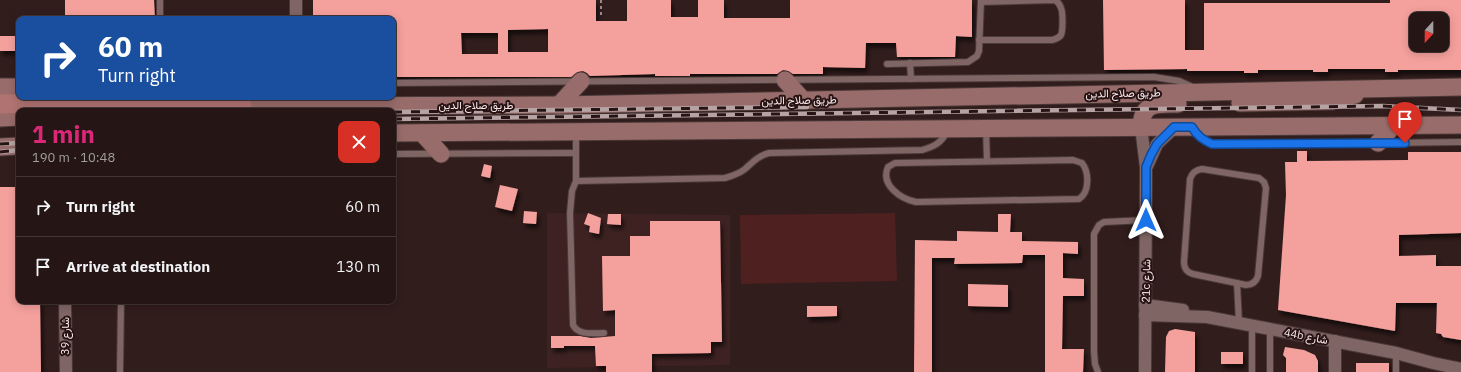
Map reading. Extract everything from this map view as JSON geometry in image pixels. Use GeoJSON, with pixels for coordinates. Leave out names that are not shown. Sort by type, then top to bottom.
{"type":"FeatureCollection","features":[{"type":"Feature","properties":{"kind":"main road"},"geometry":{"type":"LineString","coordinates":[[785,80],[803,100]]}},
{"type":"Feature","properties":{"kind":"main road"},"geometry":{"type":"LineString","coordinates":[[559,105],[581,81]]}},
{"type":"Feature","properties":{"kind":"main road","name":"طريق صلاح الدين"},"geometry":{"type":"LineString","coordinates":[[200,108],[322,101],[348,105],[559,105],[1201,92],[1457,85]]}},
{"type":"Feature","properties":{"kind":"main road"},"geometry":{"type":"LineString","coordinates":[[0,87],[16,87]]}},
{"type":"Feature","properties":{"kind":"main road"},"geometry":{"type":"LineString","coordinates":[[1141,127],[1141,120],[1144,112],[1149,107],[1156,104],[1332,102],[1356,95],[1368,88]]}},
{"type":"Feature","properties":{"kind":"main road"},"geometry":{"type":"LineString","coordinates":[[310,100],[322,101]]}},
{"type":"Feature","properties":{"kind":"main road"},"geometry":{"type":"LineString","coordinates":[[0,104],[143,101],[242,106]]}},
{"type":"Feature","properties":{"kind":"main road"},"geometry":{"type":"LineString","coordinates":[[0,118],[16,117]]}},
{"type":"Feature","properties":{"kind":"main road"},"geometry":{"type":"LineString","coordinates":[[396,133],[1460,124]]}},
{"type":"Feature","properties":{"kind":"main road"},"geometry":{"type":"LineString","coordinates":[[1378,143],[1394,125]]}},
{"type":"Feature","properties":{"kind":"main road"},"geometry":{"type":"LineString","coordinates":[[422,133],[441,154]]}},
{"type":"Feature","properties":{"kind":"main road"},"geometry":{"type":"LineString","coordinates":[[0,147],[16,146]]}},
{"type":"Feature","properties":{"kind":"street"},"geometry":{"type":"LineString","coordinates":[[296,0],[296,16]]}},
{"type":"Feature","properties":{"kind":"street","name":"21c شارع"},"geometry":{"type":"LineString","coordinates":[[1141,127],[1146,167],[1145,372]]}},
{"type":"Feature","properties":{"kind":"street","name":"21c شارع"},"geometry":{"type":"LineString","coordinates":[[1146,167],[1157,144],[1174,127]]}},
{"type":"Feature","properties":{"kind":"street","name":"شارع 39"},"geometry":{"type":"LineString","coordinates":[[65,304],[66,372]]}},
{"type":"Feature","properties":{"kind":"street","name":"44b شارع"},"geometry":{"type":"LineString","coordinates":[[1145,310],[1207,317],[1401,354],[1461,363]]}},
{"type":"Feature","properties":{"kind":"street"},"geometry":{"type":"LineString","coordinates":[[1335,341],[1335,372]]}},
{"type":"Feature","properties":{"kind":"street","name":"44b شارع"},"geometry":{"type":"LineString","coordinates":[[1401,354],[1461,369]]}},
{"type":"Feature","properties":{"kind":"lane"},"geometry":{"type":"LineString","coordinates":[[160,0],[160,15]]}},
{"type":"Feature","properties":{"kind":"lane"},"geometry":{"type":"LineString","coordinates":[[887,64],[968,62],[977,56],[979,51],[979,40],[981,1],[1054,0],[1061,7],[1062,29],[1061,35],[1056,39],[979,40]]}},
{"type":"Feature","properties":{"kind":"lane"},"geometry":{"type":"LineString","coordinates":[[910,63],[911,79]]}},
{"type":"Feature","properties":{"kind":"lane"},"geometry":{"type":"LineString","coordinates":[[396,83],[1154,77],[1179,81],[1190,85],[1201,92]]}},
{"type":"Feature","properties":{"kind":"lane"},"geometry":{"type":"LineString","coordinates":[[1192,127],[1197,135],[1204,141],[1212,144],[1461,142]]}},
{"type":"Feature","properties":{"kind":"lane"},"geometry":{"type":"LineString","coordinates":[[986,128],[987,161]]}},
{"type":"Feature","properties":{"kind":"lane"},"geometry":{"type":"LineString","coordinates":[[576,181],[725,178],[744,170],[757,158],[769,153],[922,150],[936,145],[941,141],[948,129]]}},
{"type":"Feature","properties":{"kind":"lane"},"geometry":{"type":"LineString","coordinates":[[576,132],[576,181],[571,202],[573,325],[582,333],[604,333]]}},
{"type":"Feature","properties":{"kind":"lane"},"geometry":{"type":"LineString","coordinates":[[396,154],[576,153]]}},
{"type":"Feature","properties":{"kind":"lane"},"geometry":{"type":"LineString","coordinates":[[1077,160],[1084,166],[1086,192],[1084,196],[1075,199],[916,202],[901,198],[895,193],[890,187],[887,174],[888,167],[895,163],[987,161],[1077,160]]}},
{"type":"Feature","properties":{"kind":"lane"},"geometry":{"type":"LineString","coordinates":[[1198,170],[1259,178],[1262,179],[1265,185],[1258,276],[1252,284],[1246,285],[1237,283],[1189,273],[1185,268],[1184,262],[1190,179],[1193,173],[1198,170]]}},
{"type":"Feature","properties":{"kind":"lane"},"geometry":{"type":"LineString","coordinates":[[1098,372],[1095,364],[1094,352],[1094,234],[1099,225],[1104,222],[1146,220]]}},
{"type":"Feature","properties":{"kind":"lane"},"geometry":{"type":"LineString","coordinates":[[1237,283],[1239,323]]}},
{"type":"Feature","properties":{"kind":"lane"},"geometry":{"type":"LineString","coordinates":[[120,372],[121,304]]}},
{"type":"Feature","properties":{"kind":"lane"},"geometry":{"type":"LineString","coordinates":[[1252,325],[1252,372]]}},
{"type":"Feature","properties":{"kind":"lane"},"geometry":{"type":"LineString","coordinates":[[1270,329],[1270,372]]}},
{"type":"Feature","properties":{"kind":"lane"},"geometry":{"type":"LineString","coordinates":[[1396,372],[1401,354]]}},
{"type":"Feature","properties":{"kind":"path"},"geometry":{"type":"LineString","coordinates":[[601,0],[601,17]]}},
{"type":"Feature","properties":{"kind":"shaded area"},"geometry":{"type":"Polygon","coordinates":[[[547,213],[730,215],[730,365],[547,368],[547,213]]]}},
{"type":"Feature","properties":{"kind":"shaded area"},"geometry":{"type":"Polygon","coordinates":[[[895,213],[897,281],[741,284],[740,215],[895,213]]]}},
{"type":"Feature","properties":{"kind":"building"},"geometry":{"type":"Polygon","coordinates":[[[65,0],[154,0],[155,16],[65,16],[65,0]]]}},
{"type":"Feature","properties":{"kind":"building"},"geometry":{"type":"Polygon","coordinates":[[[313,0],[596,0],[596,21],[627,21],[627,0],[671,0],[671,17],[698,17],[698,0],[724,0],[724,18],[790,18],[790,0],[972,0],[972,37],[956,36],[955,57],[897,57],[896,43],[866,43],[865,68],[823,67],[823,74],[793,74],[783,70],[777,74],[690,74],[690,76],[655,76],[655,74],[590,76],[583,71],[578,72],[571,77],[396,77],[396,16],[313,16],[313,0]],[[548,29],[508,30],[508,52],[548,52],[548,29]],[[461,33],[462,54],[498,54],[498,33],[461,33]]]}},
{"type":"Feature","properties":{"kind":"building"},"geometry":{"type":"Polygon","coordinates":[[[1103,0],[1185,0],[1185,50],[1204,50],[1204,3],[1390,3],[1390,0],[1461,0],[1461,70],[1398,70],[1398,72],[1385,72],[1385,69],[1328,69],[1328,72],[1313,72],[1313,70],[1258,70],[1258,73],[1244,73],[1244,71],[1187,71],[1187,69],[1104,70],[1103,0]]]}},
{"type":"Feature","properties":{"kind":"building"},"geometry":{"type":"Polygon","coordinates":[[[0,36],[16,36],[16,51],[0,51],[0,36]]]}},
{"type":"Feature","properties":{"kind":"building"},"geometry":{"type":"Polygon","coordinates":[[[1297,151],[1307,151],[1307,161],[1408,160],[1408,152],[1461,152],[1461,233],[1399,235],[1399,256],[1436,255],[1436,266],[1461,266],[1461,340],[1443,337],[1441,334],[1436,333],[1437,303],[1396,303],[1395,331],[1278,310],[1286,195],[1285,162],[1297,162],[1297,151]]]}},
{"type":"Feature","properties":{"kind":"building"},"geometry":{"type":"Polygon","coordinates":[[[484,164],[492,166],[490,178],[481,176],[484,164]]]}},
{"type":"Feature","properties":{"kind":"building"},"geometry":{"type":"Polygon","coordinates":[[[500,185],[518,189],[512,211],[495,207],[500,185]]]}},
{"type":"Feature","properties":{"kind":"building"},"geometry":{"type":"Polygon","coordinates":[[[0,187],[16,187],[16,304],[40,304],[41,372],[0,372],[0,187]]]}},
{"type":"Feature","properties":{"kind":"building"},"geometry":{"type":"Polygon","coordinates":[[[524,211],[537,212],[536,224],[523,223],[524,211]]]}},
{"type":"Feature","properties":{"kind":"building"},"geometry":{"type":"Polygon","coordinates":[[[588,213],[601,218],[599,234],[589,232],[590,226],[584,224],[588,213]]]}},
{"type":"Feature","properties":{"kind":"building"},"geometry":{"type":"Polygon","coordinates":[[[608,214],[621,214],[621,225],[607,224],[608,214]]]}},
{"type":"Feature","properties":{"kind":"building"},"geometry":{"type":"Polygon","coordinates":[[[998,214],[1011,214],[1010,232],[1022,232],[1022,241],[1078,242],[1078,254],[1063,253],[1063,278],[1084,279],[1084,296],[1063,296],[1062,349],[1084,349],[1083,372],[1045,372],[1045,255],[1023,255],[1022,263],[954,264],[955,258],[932,258],[932,372],[914,372],[915,240],[957,241],[957,231],[998,232],[998,214]]]}},
{"type":"Feature","properties":{"kind":"building"},"geometry":{"type":"Polygon","coordinates":[[[650,221],[720,221],[722,342],[711,342],[711,353],[652,354],[652,372],[606,372],[606,366],[596,366],[595,346],[564,346],[564,348],[551,348],[551,336],[580,336],[591,338],[615,336],[615,310],[603,311],[602,256],[630,256],[630,236],[650,236],[650,221]]]}},
{"type":"Feature","properties":{"kind":"building"},"geometry":{"type":"Polygon","coordinates":[[[968,284],[1008,285],[1008,307],[968,306],[968,284]]]}},
{"type":"Feature","properties":{"kind":"building"},"geometry":{"type":"Polygon","coordinates":[[[807,306],[837,306],[837,316],[807,317],[807,306]]]}},
{"type":"Feature","properties":{"kind":"building"},"geometry":{"type":"Polygon","coordinates":[[[1175,329],[1195,332],[1195,372],[1165,372],[1166,337],[1169,331],[1175,329]]]}},
{"type":"Feature","properties":{"kind":"building"},"geometry":{"type":"Polygon","coordinates":[[[1285,347],[1304,350],[1315,355],[1318,361],[1318,372],[1286,372],[1286,358],[1283,355],[1285,347]]]}},
{"type":"Feature","properties":{"kind":"building"},"geometry":{"type":"Polygon","coordinates":[[[1221,352],[1243,352],[1243,364],[1221,364],[1221,352]]]}},
{"type":"Feature","properties":{"kind":"building"},"geometry":{"type":"Polygon","coordinates":[[[1356,363],[1389,363],[1389,372],[1356,372],[1356,363]]]}},
{"type":"Feature","properties":{"kind":"railway"},"geometry":{"type":"LineString","coordinates":[[396,119],[1383,106],[1461,110]]}},
{"type":"Feature","properties":{"kind":"railway"},"geometry":{"type":"LineString","coordinates":[[396,112],[807,107]]}},
{"type":"Feature","properties":{"kind":"railway"},"geometry":{"type":"LineString","coordinates":[[0,144],[16,143]]}},
{"type":"Feature","properties":{"kind":"railway"},"geometry":{"type":"LineString","coordinates":[[0,152],[16,150]]}},
{"type":"Feature","properties":{"kind":"route"},"geometry":{"type":"LineString","coordinates":[[1146,220],[1146,167],[1157,144],[1174,127],[1192,127],[1197,135],[1204,141],[1212,144],[1405,143]]}}]}
